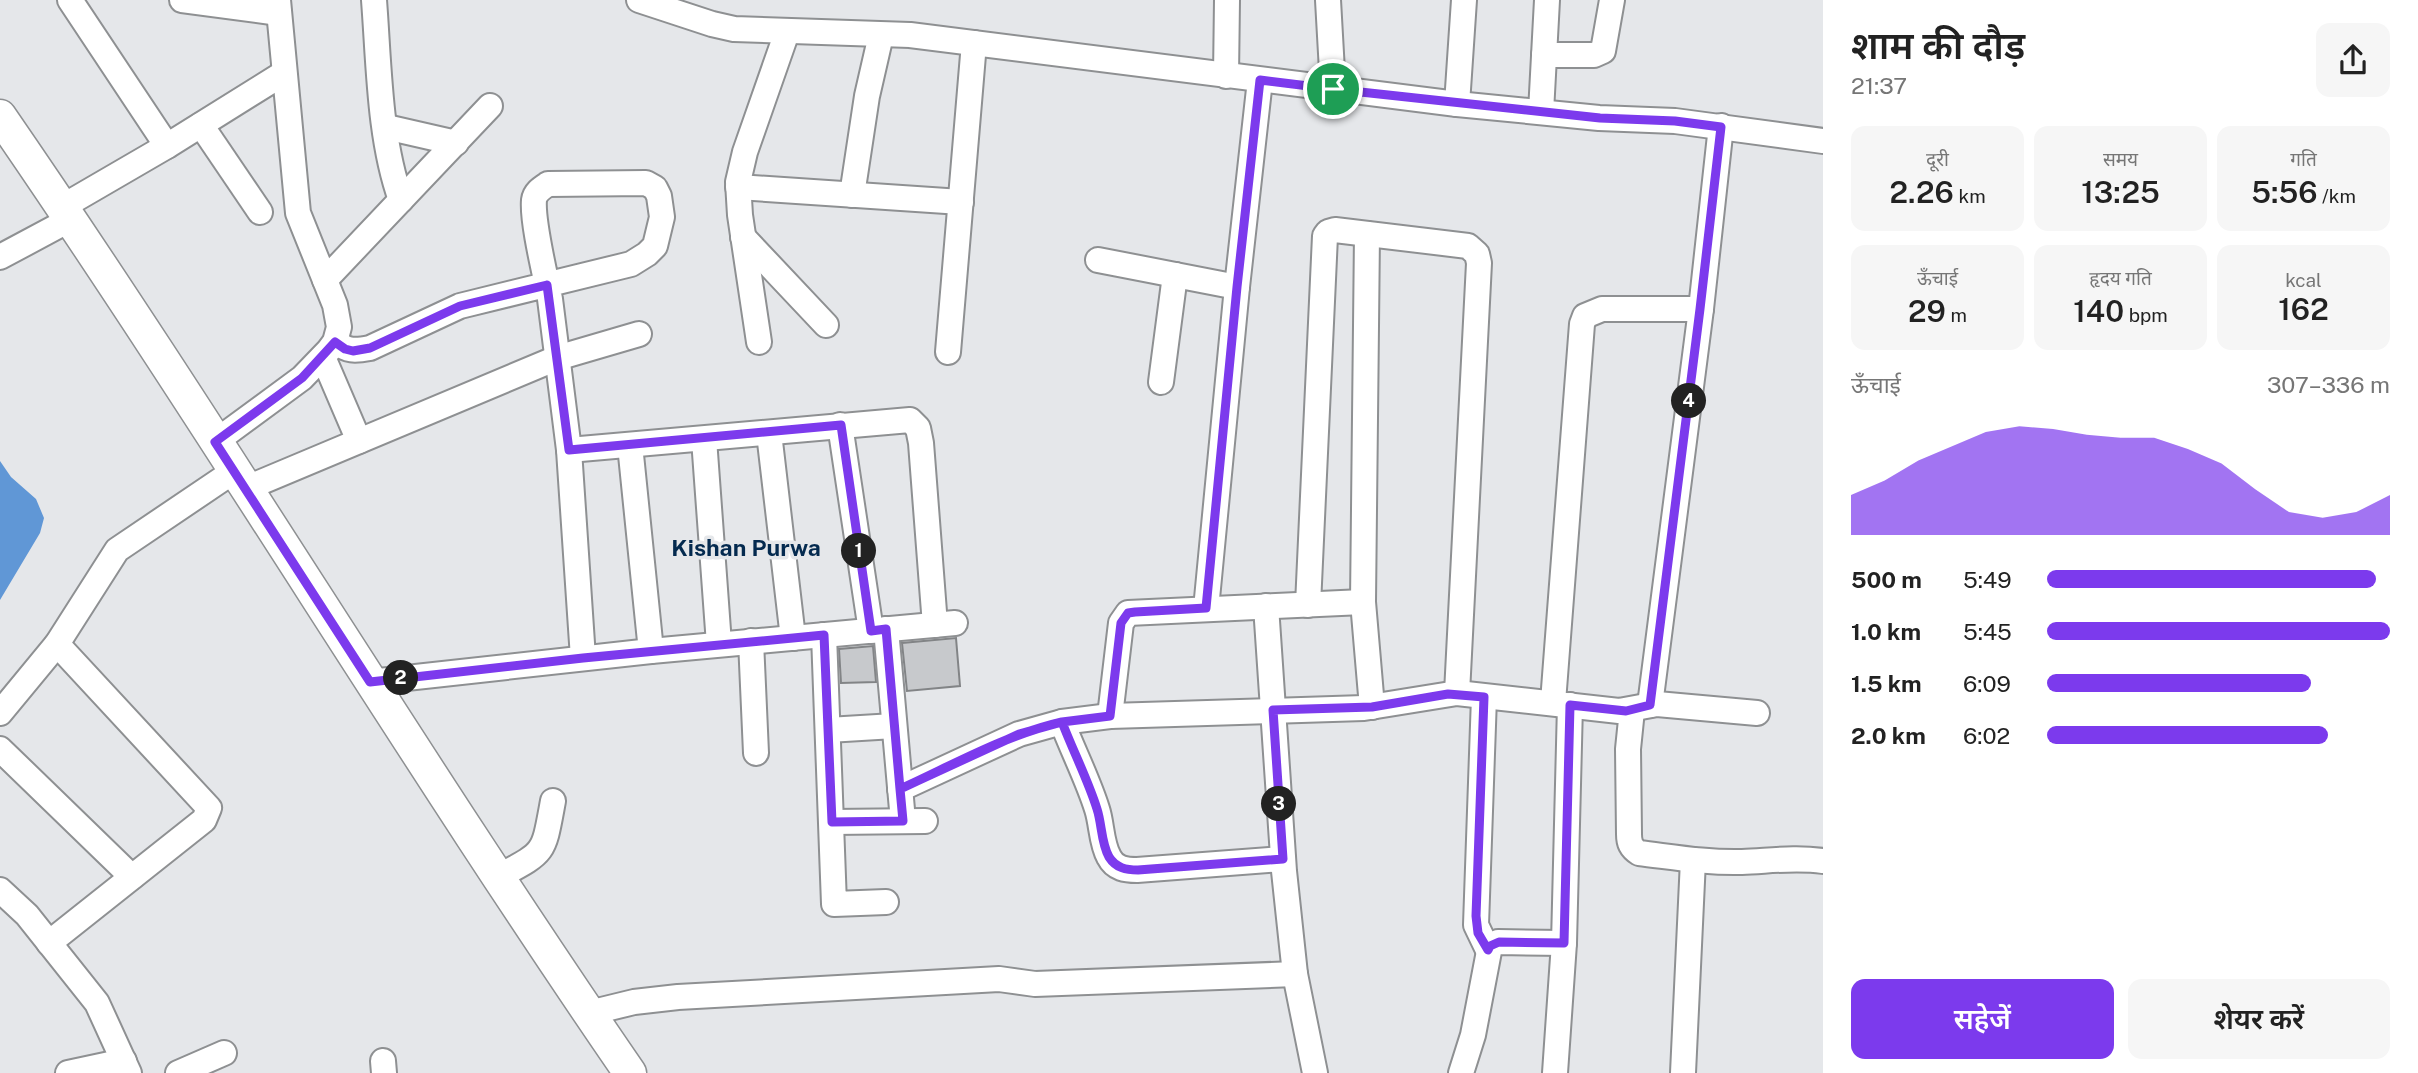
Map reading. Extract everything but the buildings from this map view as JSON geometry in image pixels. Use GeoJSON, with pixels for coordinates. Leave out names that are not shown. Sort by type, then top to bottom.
{"type":"FeatureCollection","features":[{"type":"Feature","properties":{"kind":"main road"},"geometry":{"type":"LineString","coordinates":[[0,116],[241,480],[498,877],[630,1073]]}},
{"type":"Feature","properties":{"kind":"street"},"geometry":{"type":"LineString","coordinates":[[69,0],[167,146]]}},
{"type":"Feature","properties":{"kind":"street"},"geometry":{"type":"LineString","coordinates":[[182,0],[278,7],[298,213],[335,305],[339,327],[329,349],[302,378],[215,442]]}},
{"type":"Feature","properties":{"kind":"street"},"geometry":{"type":"LineString","coordinates":[[374,0],[386,127],[393,177],[401,200]]}},
{"type":"Feature","properties":{"kind":"street"},"geometry":{"type":"LineString","coordinates":[[639,0],[734,29],[910,35],[1457,104],[1721,127],[1823,141]]}},
{"type":"Feature","properties":{"kind":"street"},"geometry":{"type":"LineString","coordinates":[[1226,76],[1227,0]]}},
{"type":"Feature","properties":{"kind":"street"},"geometry":{"type":"LineString","coordinates":[[1328,0],[1333,89]]}},
{"type":"Feature","properties":{"kind":"street"},"geometry":{"type":"LineString","coordinates":[[1457,104],[1464,0]]}},
{"type":"Feature","properties":{"kind":"street"},"geometry":{"type":"LineString","coordinates":[[1541,112],[1547,0]]}},
{"type":"Feature","properties":{"kind":"street"},"geometry":{"type":"LineString","coordinates":[[1544,55],[1594,55],[1604,51],[1612,0]]}},
{"type":"Feature","properties":{"kind":"street"},"geometry":{"type":"LineString","coordinates":[[759,342],[738,187],[745,152],[788,32]]}},
{"type":"Feature","properties":{"kind":"street"},"geometry":{"type":"LineString","coordinates":[[852,195],[867,96],[881,35]]}},
{"type":"Feature","properties":{"kind":"street"},"geometry":{"type":"LineString","coordinates":[[948,352],[974,43]]}},
{"type":"Feature","properties":{"kind":"street"},"geometry":{"type":"LineString","coordinates":[[0,257],[167,146],[284,73]]}},
{"type":"Feature","properties":{"kind":"street"},"geometry":{"type":"LineString","coordinates":[[1206,608],[1260,80]]}},
{"type":"Feature","properties":{"kind":"street"},"geometry":{"type":"LineString","coordinates":[[325,280],[491,106]]}},
{"type":"Feature","properties":{"kind":"street"},"geometry":{"type":"LineString","coordinates":[[201,125],[260,212]]}},
{"type":"Feature","properties":{"kind":"street"},"geometry":{"type":"LineString","coordinates":[[386,127],[456,143]]}},
{"type":"Feature","properties":{"kind":"street"},"geometry":{"type":"LineString","coordinates":[[1721,127],[1700,309],[1641,708],[1628,749],[1629,843],[1633,850],[1639,853],[1693,860],[1741,862],[1801,858],[1823,861]]}},
{"type":"Feature","properties":{"kind":"street"},"geometry":{"type":"LineString","coordinates":[[329,349],[353,351],[370,348],[460,306],[547,285],[631,264],[655,246],[662,217],[659,196],[654,188],[646,183],[548,184],[538,190],[534,198],[547,285],[569,450],[583,658]]}},
{"type":"Feature","properties":{"kind":"street"},"geometry":{"type":"LineString","coordinates":[[738,187],[961,202]]}},
{"type":"Feature","properties":{"kind":"street"},"geometry":{"type":"LineString","coordinates":[[1308,605],[1325,236],[1335,230],[1468,246],[1477,254],[1479,262],[1457,693]]}},
{"type":"Feature","properties":{"kind":"street"},"geometry":{"type":"LineString","coordinates":[[1367,234],[1363,602],[1372,707]]}},
{"type":"Feature","properties":{"kind":"street"},"geometry":{"type":"LineString","coordinates":[[743,237],[826,325]]}},
{"type":"Feature","properties":{"kind":"street"},"geometry":{"type":"LineString","coordinates":[[1098,260],[1237,287]]}},
{"type":"Feature","properties":{"kind":"street"},"geometry":{"type":"LineString","coordinates":[[1160,382],[1175,275]]}},
{"type":"Feature","properties":{"kind":"street"},"geometry":{"type":"LineString","coordinates":[[1555,1073],[1564,943],[1561,704],[1582,324],[1585,316],[1602,309],[1700,309]]}},
{"type":"Feature","properties":{"kind":"street"},"geometry":{"type":"LineString","coordinates":[[0,713],[57,644],[117,550],[241,480],[359,441],[557,358],[639,334]]}},
{"type":"Feature","properties":{"kind":"street"},"geometry":{"type":"LineString","coordinates":[[329,349],[359,441]]}},
{"type":"Feature","properties":{"kind":"street"},"geometry":{"type":"LineString","coordinates":[[370,682],[719,644],[945,624],[918,428],[910,420],[569,450]]}},
{"type":"Feature","properties":{"kind":"street"},"geometry":{"type":"LineString","coordinates":[[832,822],[914,821],[900,789],[894,726],[841,425]]}},
{"type":"Feature","properties":{"kind":"street"},"geometry":{"type":"LineString","coordinates":[[769,433],[793,638]]}},
{"type":"Feature","properties":{"kind":"street"},"geometry":{"type":"LineString","coordinates":[[704,439],[719,644]]}},
{"type":"Feature","properties":{"kind":"street"},"geometry":{"type":"LineString","coordinates":[[631,445],[651,651]]}},
{"type":"Feature","properties":{"kind":"street"},"geometry":{"type":"LineString","coordinates":[[1110,716],[1121,623],[1124,617],[1135,612],[1363,602]]}},
{"type":"Feature","properties":{"kind":"street"},"geometry":{"type":"LineString","coordinates":[[1266,606],[1283,859],[1295,974],[1315,1073]]}},
{"type":"Feature","properties":{"kind":"street"},"geometry":{"type":"LineString","coordinates":[[824,635],[834,904],[886,902]]}},
{"type":"Feature","properties":{"kind":"street"},"geometry":{"type":"LineString","coordinates":[[751,641],[756,753]]}},
{"type":"Feature","properties":{"kind":"street"},"geometry":{"type":"LineString","coordinates":[[50,943],[204,820],[209,808],[57,644]]}},
{"type":"Feature","properties":{"kind":"street"},"geometry":{"type":"LineString","coordinates":[[900,789],[1019,734],[1062,722],[1110,716],[1372,707],[1457,693],[1619,711],[1641,708],[1757,713]]}},
{"type":"Feature","properties":{"kind":"street"},"geometry":{"type":"LineString","coordinates":[[1484,697],[1476,925],[1488,950]]}},
{"type":"Feature","properties":{"kind":"street"},"geometry":{"type":"LineString","coordinates":[[1062,722],[1096,805],[1109,858],[1124,870],[1283,859]]}},
{"type":"Feature","properties":{"kind":"street"},"geometry":{"type":"LineString","coordinates":[[828,730],[894,726]]}},
{"type":"Feature","properties":{"kind":"street"},"geometry":{"type":"LineString","coordinates":[[0,749],[132,877]]}},
{"type":"Feature","properties":{"kind":"street"},"geometry":{"type":"LineString","coordinates":[[498,877],[533,859],[541,850],[546,839],[553,801]]}},
{"type":"Feature","properties":{"kind":"street"},"geometry":{"type":"LineString","coordinates":[[1683,1073],[1693,860]]}},
{"type":"Feature","properties":{"kind":"street"},"geometry":{"type":"LineString","coordinates":[[0,890],[27,915],[97,1003],[127,1067],[68,1073]]}},
{"type":"Feature","properties":{"kind":"street"},"geometry":{"type":"LineString","coordinates":[[1461,1073],[1473,1035],[1490,946],[1499,942],[1564,943]]}},
{"type":"Feature","properties":{"kind":"street"},"geometry":{"type":"LineString","coordinates":[[589,1013],[634,1002],[678,997],[999,979],[1035,984],[1159,977],[1295,974]]}},
{"type":"Feature","properties":{"kind":"street"},"geometry":{"type":"LineString","coordinates":[[178,1073],[223,1053]]}},
{"type":"Feature","properties":{"kind":"water"},"geometry":{"type":"Polygon","coordinates":[[[0,461],[11,477],[36,499],[44,518],[40,533],[0,600],[0,461]]]}},
{"type":"Feature","properties":{"kind":"district","name":"Kishan Purwa"},"geometry":{"type":"Point","coordinates":[746,548]}},
{"type":"Feature","properties":{"kind":"route"},"geometry":{"type":"LineString","coordinates":[[1333,89],[1260,80],[1206,608],[1135,612],[1124,617],[1121,623],[1110,716],[1062,722],[1019,734],[900,789],[886,629],[871,631],[841,425],[569,450],[547,285],[460,306],[370,348],[353,351],[335,342],[302,378],[215,442],[370,682],[824,635],[832,822],[903,821],[900,789],[960,762],[1019,734],[1040,727],[1062,722],[1093,798],[1109,858],[1124,870],[1283,859],[1273,710],[1372,707],[1457,693],[1484,697],[1476,916],[1478,933],[1488,950],[1499,942],[1564,943],[1570,705],[1619,711],[1650,705],[1721,127],[1457,104],[1333,89]]}}]}
